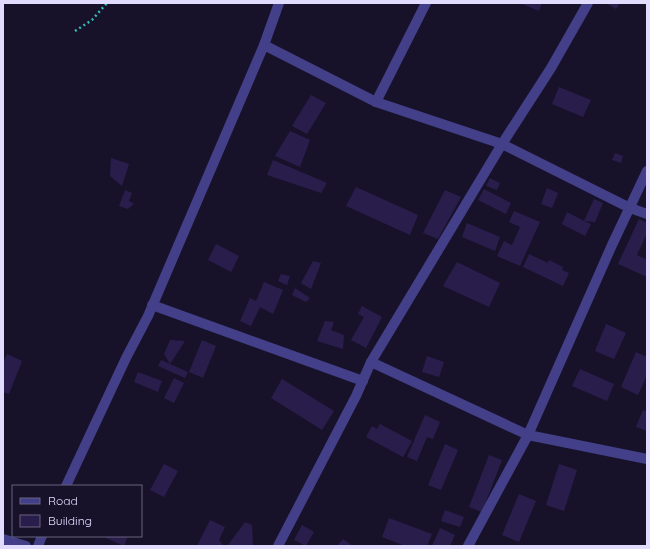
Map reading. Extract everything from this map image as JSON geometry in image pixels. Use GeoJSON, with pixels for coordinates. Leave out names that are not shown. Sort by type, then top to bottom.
{"type":"FeatureCollection","features":[{"type":"Feature","properties":{"kind":"street"},"geometry":{"type":"LineString","coordinates":[[66,485],[152,305],[264,45],[279,3]]}},
{"type":"Feature","properties":{"kind":"street"},"geometry":{"type":"LineString","coordinates":[[376,102],[426,3]]}},
{"type":"Feature","properties":{"kind":"street"},"geometry":{"type":"LineString","coordinates":[[278,546],[356,396],[371,362],[502,144],[552,68],[588,3]]}},
{"type":"Feature","properties":{"kind":"street"},"geometry":{"type":"LineString","coordinates":[[264,45],[376,102],[502,144],[630,208],[647,214]]}},
{"type":"Feature","properties":{"kind":"street"},"geometry":{"type":"LineString","coordinates":[[468,546],[528,435],[647,171]]}},
{"type":"Feature","properties":{"kind":"street"},"geometry":{"type":"LineString","coordinates":[[152,305],[363,381]]}},
{"type":"Feature","properties":{"kind":"street"},"geometry":{"type":"LineString","coordinates":[[371,362],[528,435],[647,459]]}},
{"type":"Feature","properties":{"kind":"street"},"geometry":{"type":"LineString","coordinates":[[3,539],[26,546]]}},
{"type":"Feature","properties":{"kind":"path"},"geometry":{"type":"LineString","coordinates":[[75,31],[92,20],[107,3]]}},
{"type":"Feature","properties":{"kind":"building"},"geometry":{"type":"Polygon","coordinates":[[[520,3],[542,3],[539,11],[520,3]]]}},
{"type":"Feature","properties":{"kind":"building"},"geometry":{"type":"Polygon","coordinates":[[[606,3],[620,3],[616,9],[606,3]]]}},
{"type":"Feature","properties":{"kind":"building"},"geometry":{"type":"Polygon","coordinates":[[[559,87],[591,100],[583,117],[552,104],[559,87]]]}},
{"type":"Feature","properties":{"kind":"building"},"geometry":{"type":"Polygon","coordinates":[[[311,95],[326,103],[307,134],[292,126],[311,95]]]}},
{"type":"Feature","properties":{"kind":"building"},"geometry":{"type":"Polygon","coordinates":[[[290,131],[310,140],[300,167],[275,156],[290,131]]]}},
{"type":"Feature","properties":{"kind":"building"},"geometry":{"type":"Polygon","coordinates":[[[615,153],[623,156],[621,163],[612,160],[615,153]]]}},
{"type":"Feature","properties":{"kind":"building"},"geometry":{"type":"Polygon","coordinates":[[[111,158],[129,164],[122,186],[110,176],[111,158]]]}},
{"type":"Feature","properties":{"kind":"building"},"geometry":{"type":"Polygon","coordinates":[[[273,160],[327,183],[321,193],[267,175],[273,160]]]}},
{"type":"Feature","properties":{"kind":"building"},"geometry":{"type":"Polygon","coordinates":[[[490,178],[500,183],[497,190],[486,186],[490,178]]]}},
{"type":"Feature","properties":{"kind":"building"},"geometry":{"type":"Polygon","coordinates":[[[356,187],[418,215],[410,235],[346,206],[356,187]]]}},
{"type":"Feature","properties":{"kind":"building"},"geometry":{"type":"Polygon","coordinates":[[[547,188],[558,193],[552,208],[541,204],[547,188]]]}},
{"type":"Feature","properties":{"kind":"building"},"geometry":{"type":"Polygon","coordinates":[[[484,189],[511,203],[506,214],[478,200],[484,189]]]}},
{"type":"Feature","properties":{"kind":"building"},"geometry":{"type":"Polygon","coordinates":[[[125,190],[132,193],[129,201],[134,204],[128,209],[119,206],[125,190]]]}},
{"type":"Feature","properties":{"kind":"building"},"geometry":{"type":"Polygon","coordinates":[[[445,190],[461,197],[438,239],[423,233],[445,190]]]}},
{"type":"Feature","properties":{"kind":"building"},"geometry":{"type":"Polygon","coordinates":[[[594,199],[603,203],[595,222],[584,221],[594,199]]]}},
{"type":"Feature","properties":{"kind":"building"},"geometry":{"type":"Polygon","coordinates":[[[514,211],[540,222],[520,266],[497,256],[504,241],[512,245],[520,227],[509,222],[514,211]]]}},
{"type":"Feature","properties":{"kind":"building"},"geometry":{"type":"Polygon","coordinates":[[[567,212],[591,224],[585,236],[562,224],[567,212]]]}},
{"type":"Feature","properties":{"kind":"building"},"geometry":{"type":"Polygon","coordinates":[[[639,219],[647,223],[647,233],[637,255],[647,260],[647,277],[618,264],[639,219]]]}},
{"type":"Feature","properties":{"kind":"building"},"geometry":{"type":"Polygon","coordinates":[[[467,223],[500,237],[495,251],[462,237],[467,223]]]}},
{"type":"Feature","properties":{"kind":"building"},"geometry":{"type":"Polygon","coordinates":[[[216,244],[239,256],[231,272],[208,260],[216,244]]]}},
{"type":"Feature","properties":{"kind":"building"},"geometry":{"type":"Polygon","coordinates":[[[529,254],[548,263],[549,260],[563,267],[562,270],[569,273],[563,286],[523,267],[529,254]]]}},
{"type":"Feature","properties":{"kind":"building"},"geometry":{"type":"Polygon","coordinates":[[[313,261],[321,263],[311,289],[301,283],[313,261]]]}},
{"type":"Feature","properties":{"kind":"building"},"geometry":{"type":"Polygon","coordinates":[[[457,262],[500,283],[489,307],[443,286],[457,262]]]}},
{"type":"Feature","properties":{"kind":"building"},"geometry":{"type":"Polygon","coordinates":[[[281,274],[290,276],[287,285],[278,281],[281,274]]]}},
{"type":"Feature","properties":{"kind":"building"},"geometry":{"type":"Polygon","coordinates":[[[264,282],[283,290],[273,314],[260,307],[251,326],[240,321],[250,298],[256,301],[264,282]]]}},
{"type":"Feature","properties":{"kind":"building"},"geometry":{"type":"Polygon","coordinates":[[[295,288],[310,298],[306,302],[292,295],[295,288]]]}},
{"type":"Feature","properties":{"kind":"building"},"geometry":{"type":"Polygon","coordinates":[[[362,306],[382,317],[366,348],[351,340],[364,317],[358,314],[362,306]]]}},
{"type":"Feature","properties":{"kind":"building"},"geometry":{"type":"Polygon","coordinates":[[[325,321],[334,322],[331,330],[344,335],[343,349],[317,341],[325,321]]]}},
{"type":"Feature","properties":{"kind":"building"},"geometry":{"type":"Polygon","coordinates":[[[606,324],[626,333],[614,359],[595,351],[606,324]]]}},
{"type":"Feature","properties":{"kind":"building"},"geometry":{"type":"Polygon","coordinates":[[[170,340],[185,341],[170,364],[164,354],[170,340]]]}},
{"type":"Feature","properties":{"kind":"building"},"geometry":{"type":"Polygon","coordinates":[[[202,340],[216,346],[203,378],[189,372],[202,340]]]}},
{"type":"Feature","properties":{"kind":"building"},"geometry":{"type":"Polygon","coordinates":[[[636,352],[647,357],[647,375],[638,395],[621,387],[636,352]]]}},
{"type":"Feature","properties":{"kind":"building"},"geometry":{"type":"Polygon","coordinates":[[[7,354],[22,361],[9,394],[3,392],[3,363],[7,354]]]}},
{"type":"Feature","properties":{"kind":"building"},"geometry":{"type":"Polygon","coordinates":[[[427,356],[444,362],[439,377],[422,372],[427,356]]]}},
{"type":"Feature","properties":{"kind":"building"},"geometry":{"type":"Polygon","coordinates":[[[161,360],[188,372],[185,378],[158,366],[161,360]]]}},
{"type":"Feature","properties":{"kind":"building"},"geometry":{"type":"Polygon","coordinates":[[[580,369],[614,384],[607,401],[572,386],[580,369]]]}},
{"type":"Feature","properties":{"kind":"building"},"geometry":{"type":"Polygon","coordinates":[[[138,372],[162,381],[158,392],[134,382],[138,372]]]}},
{"type":"Feature","properties":{"kind":"building"},"geometry":{"type":"Polygon","coordinates":[[[174,378],[184,383],[174,403],[164,398],[174,378]]]}},
{"type":"Feature","properties":{"kind":"building"},"geometry":{"type":"Polygon","coordinates":[[[282,379],[334,411],[322,430],[271,398],[282,379]]]}},
{"type":"Feature","properties":{"kind":"building"},"geometry":{"type":"Polygon","coordinates":[[[643,410],[647,412],[647,431],[636,427],[643,410]]]}},
{"type":"Feature","properties":{"kind":"building"},"geometry":{"type":"Polygon","coordinates":[[[425,415],[440,422],[433,439],[427,437],[417,461],[407,457],[425,415]]]}},
{"type":"Feature","properties":{"kind":"building"},"geometry":{"type":"Polygon","coordinates":[[[380,424],[412,441],[403,457],[366,437],[372,426],[377,429],[380,424]]]}},
{"type":"Feature","properties":{"kind":"building"},"geometry":{"type":"Polygon","coordinates":[[[445,444],[458,450],[441,490],[428,485],[445,444]]]}},
{"type":"Feature","properties":{"kind":"building"},"geometry":{"type":"Polygon","coordinates":[[[489,455],[502,460],[482,512],[469,507],[489,455]]]}},
{"type":"Feature","properties":{"kind":"building"},"geometry":{"type":"Polygon","coordinates":[[[164,464],[178,471],[164,497],[150,490],[164,464]]]}},
{"type":"Feature","properties":{"kind":"building"},"geometry":{"type":"Polygon","coordinates":[[[559,464],[577,470],[564,511],[546,505],[559,464]]]}},
{"type":"Feature","properties":{"kind":"building"},"geometry":{"type":"Polygon","coordinates":[[[519,494],[536,501],[519,542],[502,535],[519,494]]]}},
{"type":"Feature","properties":{"kind":"building"},"geometry":{"type":"Polygon","coordinates":[[[445,510],[464,517],[460,527],[441,521],[445,510]]]}},
{"type":"Feature","properties":{"kind":"building"},"geometry":{"type":"Polygon","coordinates":[[[389,518],[432,534],[427,546],[405,546],[382,537],[389,518]]]}},
{"type":"Feature","properties":{"kind":"building"},"geometry":{"type":"Polygon","coordinates":[[[210,520],[225,527],[219,540],[223,546],[197,546],[210,520]]]}},
{"type":"Feature","properties":{"kind":"building"},"geometry":{"type":"Polygon","coordinates":[[[245,522],[252,525],[253,546],[229,546],[228,545],[245,522]]]}},
{"type":"Feature","properties":{"kind":"building"},"geometry":{"type":"Polygon","coordinates":[[[302,525],[314,532],[306,546],[294,540],[302,525]]]}},
{"type":"Feature","properties":{"kind":"building"},"geometry":{"type":"Polygon","coordinates":[[[440,528],[455,535],[450,546],[432,546],[440,528]]]}},
{"type":"Feature","properties":{"kind":"building"},"geometry":{"type":"Polygon","coordinates":[[[106,537],[128,537],[124,546],[106,537]]]}},
{"type":"Feature","properties":{"kind":"building"},"geometry":{"type":"Polygon","coordinates":[[[343,539],[353,546],[337,546],[343,539]]]}}]}
